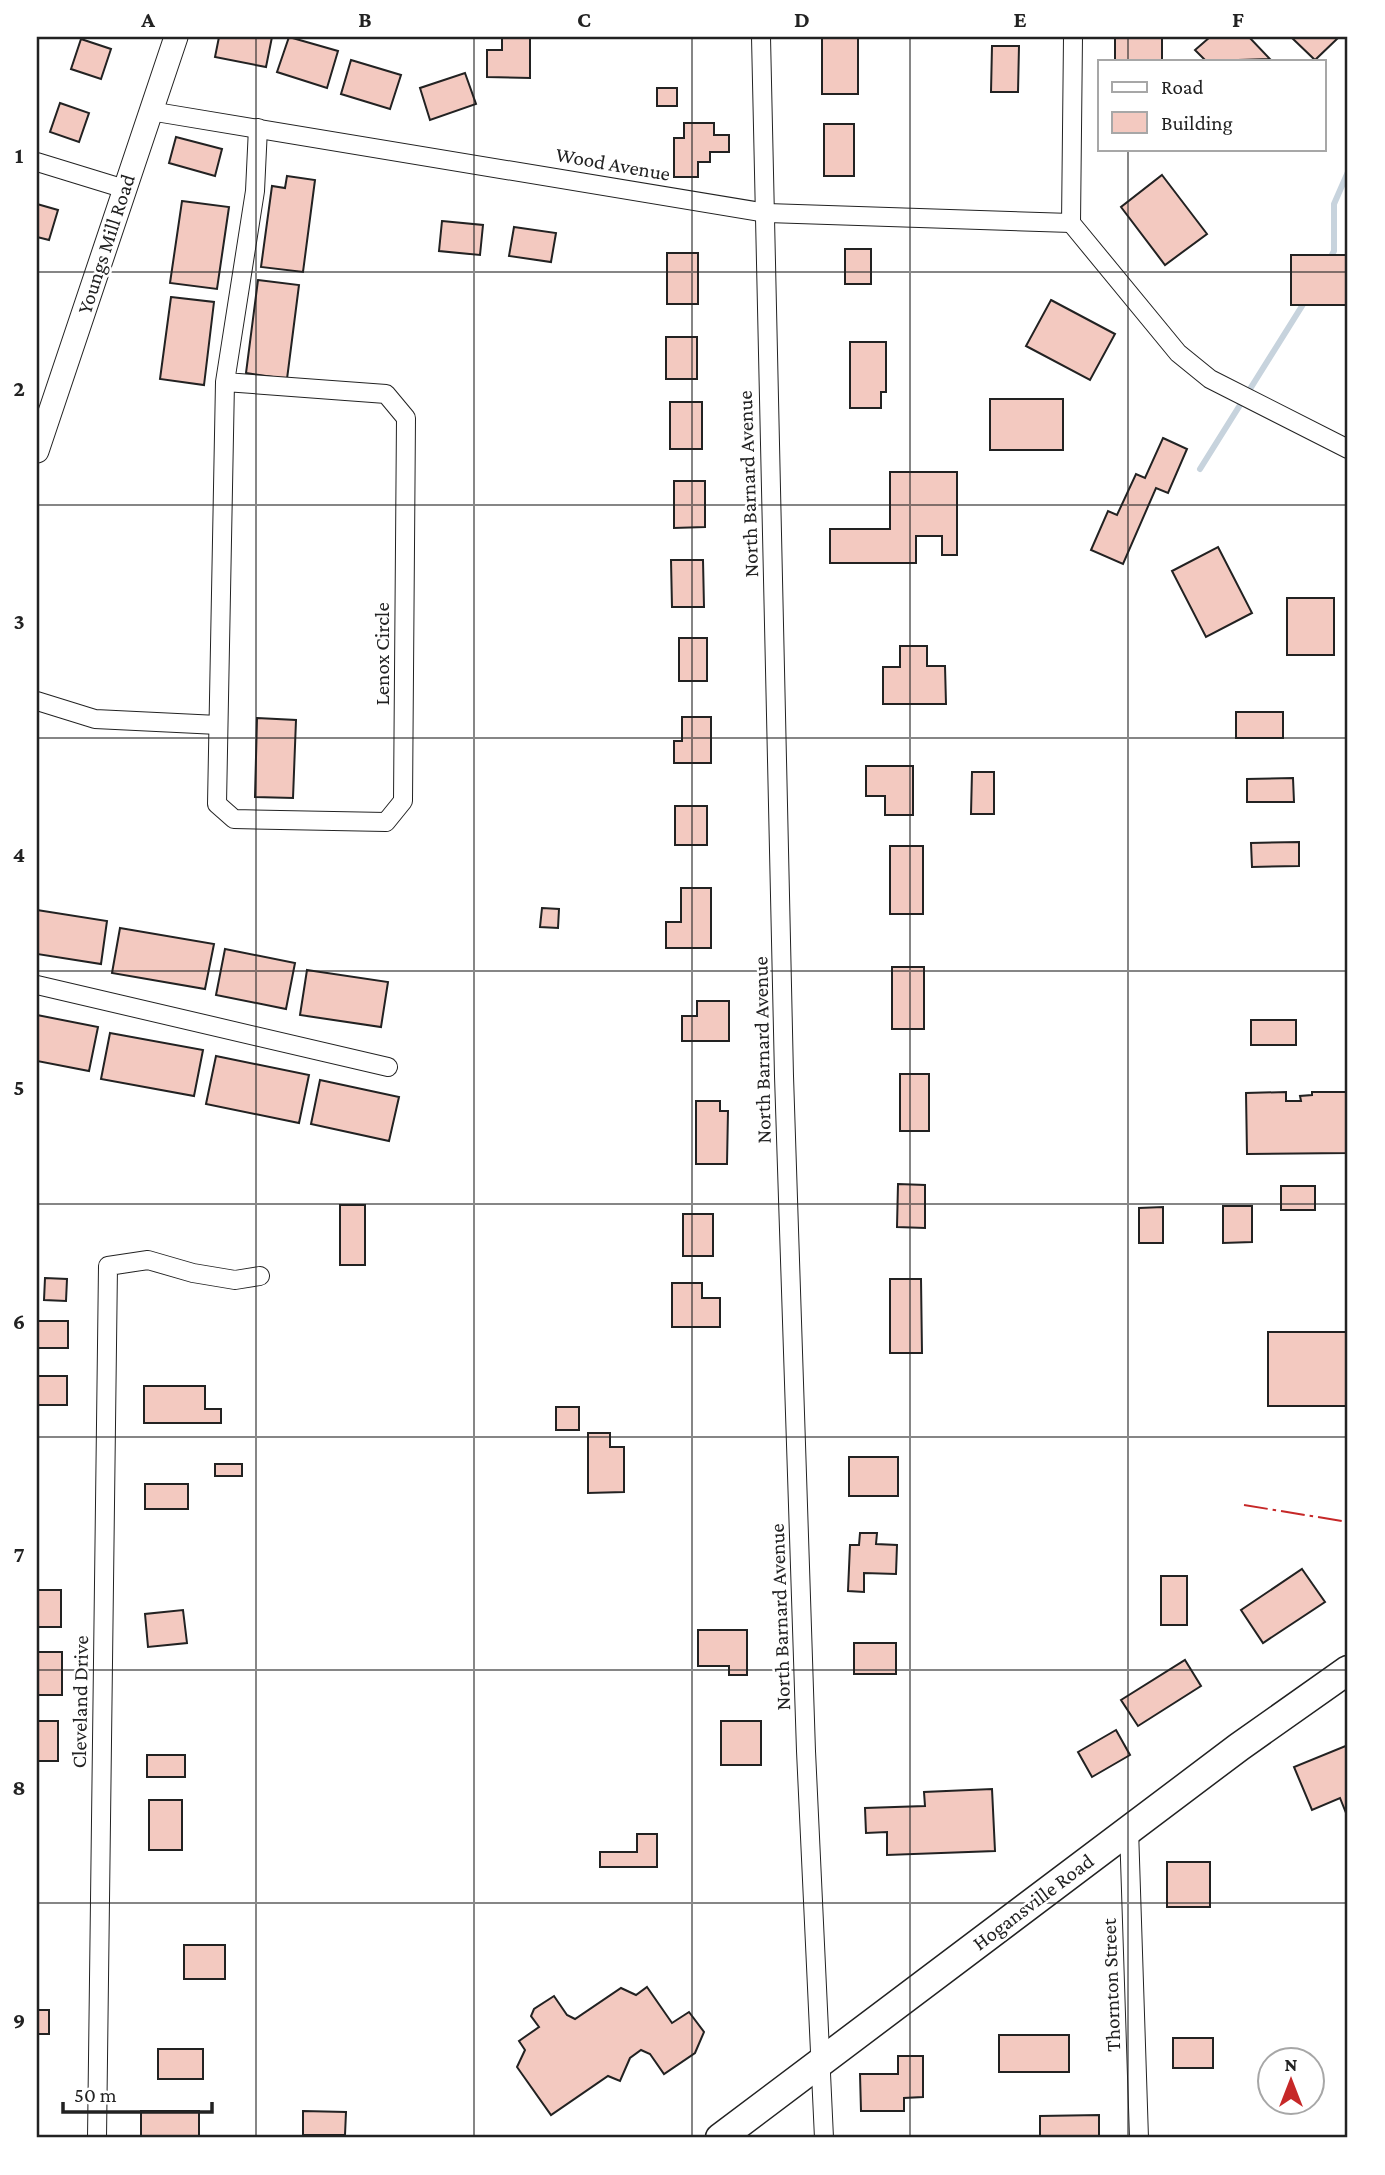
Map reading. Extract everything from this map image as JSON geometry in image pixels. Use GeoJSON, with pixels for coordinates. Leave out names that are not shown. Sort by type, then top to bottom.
{"type":"FeatureCollection","features":[{"type":"Feature","properties":{"kind":"main road","name":"Hogansville Road"},"geometry":{"type":"LineString","coordinates":[[720,2138],[1129,1829],[1348,1670]]}},
{"type":"Feature","properties":{"kind":"street","name":"Youngs Mill Road"},"geometry":{"type":"LineString","coordinates":[[37,451],[176,37]]}},
{"type":"Feature","properties":{"kind":"street","name":"North Barnard Avenue"},"geometry":{"type":"LineString","coordinates":[[761,37],[767,213],[767,335],[784,1076],[824,2138]]}},
{"type":"Feature","properties":{"kind":"street"},"geometry":{"type":"LineString","coordinates":[[1073,37],[1071,223],[1178,354],[1210,379],[1348,449]]}},
{"type":"Feature","properties":{"kind":"street","name":"Wood Avenue"},"geometry":{"type":"LineString","coordinates":[[150,111],[767,213],[1071,223]]}},
{"type":"Feature","properties":{"kind":"street","name":"Lenox Circle"},"geometry":{"type":"LineString","coordinates":[[225,382],[386,394],[406,418],[403,801],[386,822],[234,819],[217,804],[225,382],[255,191],[258,128]]}},
{"type":"Feature","properties":{"kind":"street"},"geometry":{"type":"LineString","coordinates":[[37,162],[125,189]]}},
{"type":"Feature","properties":{"kind":"street"},"geometry":{"type":"LineString","coordinates":[[37,701],[95,719],[218,724]]}},
{"type":"Feature","properties":{"kind":"street"},"geometry":{"type":"LineString","coordinates":[[37,985],[388,1067]]}},
{"type":"Feature","properties":{"kind":"street","name":"Cleveland Drive"},"geometry":{"type":"LineString","coordinates":[[97,2138],[108,1266],[148,1260],[193,1273],[235,1280],[260,1276]]}},
{"type":"Feature","properties":{"kind":"street","name":"Thornton Street"},"geometry":{"type":"LineString","coordinates":[[1129,1829],[1139,2138]]}},
{"type":"Feature","properties":{"kind":"building"},"geometry":{"type":"Polygon","coordinates":[[[219,37],[272,37],[266,67],[215,57],[219,37]]]}},
{"type":"Feature","properties":{"kind":"building"},"geometry":{"type":"Polygon","coordinates":[[[289,37],[338,51],[327,88],[277,72],[289,37]]]}},
{"type":"Feature","properties":{"kind":"building"},"geometry":{"type":"Polygon","coordinates":[[[502,37],[530,37],[530,78],[487,77],[487,50],[502,50],[502,37]]]}},
{"type":"Feature","properties":{"kind":"building"},"geometry":{"type":"Polygon","coordinates":[[[822,37],[858,38],[858,94],[822,94],[822,37]]]}},
{"type":"Feature","properties":{"kind":"building"},"geometry":{"type":"Polygon","coordinates":[[[1115,37],[1162,37],[1162,60],[1115,60],[1115,37]]]}},
{"type":"Feature","properties":{"kind":"building"},"geometry":{"type":"Polygon","coordinates":[[[1210,37],[1249,37],[1270,59],[1205,60],[1195,50],[1210,37]]]}},
{"type":"Feature","properties":{"kind":"building"},"geometry":{"type":"Polygon","coordinates":[[[1291,37],[1339,37],[1315,60],[1291,37]]]}},
{"type":"Feature","properties":{"kind":"building"},"geometry":{"type":"Polygon","coordinates":[[[81,39],[111,49],[101,79],[71,69],[81,39]]]}},
{"type":"Feature","properties":{"kind":"building"},"geometry":{"type":"Polygon","coordinates":[[[992,46],[1019,46],[1018,92],[991,92],[992,46]]]}},
{"type":"Feature","properties":{"kind":"building"},"geometry":{"type":"Polygon","coordinates":[[[351,60],[401,75],[390,109],[341,94],[351,60]]]}},
{"type":"Feature","properties":{"kind":"building"},"geometry":{"type":"Polygon","coordinates":[[[465,73],[476,104],[430,120],[420,88],[465,73]]]}},
{"type":"Feature","properties":{"kind":"building"},"geometry":{"type":"Polygon","coordinates":[[[657,88],[677,88],[677,106],[657,106],[657,88]]]}},
{"type":"Feature","properties":{"kind":"building"},"geometry":{"type":"Polygon","coordinates":[[[60,103],[89,113],[79,142],[50,132],[60,103]]]}},
{"type":"Feature","properties":{"kind":"building"},"geometry":{"type":"Polygon","coordinates":[[[684,123],[714,123],[714,135],[729,135],[729,152],[710,152],[710,162],[698,162],[698,177],[674,177],[674,138],[684,138],[684,123]]]}},
{"type":"Feature","properties":{"kind":"building"},"geometry":{"type":"Polygon","coordinates":[[[824,124],[854,124],[854,176],[824,176],[824,124]]]}},
{"type":"Feature","properties":{"kind":"building"},"geometry":{"type":"Polygon","coordinates":[[[176,137],[222,149],[215,176],[169,163],[176,137]]]}},
{"type":"Feature","properties":{"kind":"building"},"geometry":{"type":"Polygon","coordinates":[[[1162,175],[1207,234],[1165,265],[1121,207],[1162,175]]]}},
{"type":"Feature","properties":{"kind":"building"},"geometry":{"type":"Polygon","coordinates":[[[287,176],[315,180],[303,272],[261,267],[272,186],[285,188],[287,176]]]}},
{"type":"Feature","properties":{"kind":"building"},"geometry":{"type":"Polygon","coordinates":[[[182,201],[229,207],[217,289],[170,283],[182,201]]]}},
{"type":"Feature","properties":{"kind":"building"},"geometry":{"type":"Polygon","coordinates":[[[37,204],[58,210],[49,240],[37,237],[37,204]]]}},
{"type":"Feature","properties":{"kind":"building"},"geometry":{"type":"Polygon","coordinates":[[[442,221],[483,225],[480,255],[439,251],[442,221]]]}},
{"type":"Feature","properties":{"kind":"building"},"geometry":{"type":"Polygon","coordinates":[[[514,227],[556,233],[551,262],[509,256],[514,227]]]}},
{"type":"Feature","properties":{"kind":"building"},"geometry":{"type":"Polygon","coordinates":[[[845,249],[871,249],[871,284],[845,284],[845,249]]]}},
{"type":"Feature","properties":{"kind":"building"},"geometry":{"type":"Polygon","coordinates":[[[667,253],[698,253],[698,304],[667,304],[667,253]]]}},
{"type":"Feature","properties":{"kind":"building"},"geometry":{"type":"Polygon","coordinates":[[[1291,255],[1348,255],[1348,305],[1291,305],[1291,255]]]}},
{"type":"Feature","properties":{"kind":"building"},"geometry":{"type":"Polygon","coordinates":[[[258,280],[299,285],[287,379],[246,373],[258,280]]]}},
{"type":"Feature","properties":{"kind":"building"},"geometry":{"type":"Polygon","coordinates":[[[171,297],[214,302],[204,385],[160,379],[171,297]]]}},
{"type":"Feature","properties":{"kind":"building"},"geometry":{"type":"Polygon","coordinates":[[[1051,300],[1115,334],[1090,380],[1026,346],[1051,300]]]}},
{"type":"Feature","properties":{"kind":"building"},"geometry":{"type":"Polygon","coordinates":[[[666,337],[697,337],[697,379],[666,379],[666,337]]]}},
{"type":"Feature","properties":{"kind":"building"},"geometry":{"type":"Polygon","coordinates":[[[850,342],[886,342],[886,392],[881,392],[881,408],[850,408],[850,342]]]}},
{"type":"Feature","properties":{"kind":"building"},"geometry":{"type":"Polygon","coordinates":[[[990,399],[1063,399],[1063,450],[990,450],[990,399]]]}},
{"type":"Feature","properties":{"kind":"building"},"geometry":{"type":"Polygon","coordinates":[[[670,402],[702,402],[702,449],[670,449],[670,402]]]}},
{"type":"Feature","properties":{"kind":"building"},"geometry":{"type":"Polygon","coordinates":[[[1163,438],[1187,449],[1168,493],[1156,488],[1123,564],[1091,550],[1108,511],[1117,515],[1136,474],[1145,478],[1163,438]]]}},
{"type":"Feature","properties":{"kind":"building"},"geometry":{"type":"Polygon","coordinates":[[[890,472],[957,472],[957,555],[942,555],[942,536],[916,536],[916,563],[830,563],[830,529],[890,529],[890,472]]]}},
{"type":"Feature","properties":{"kind":"building"},"geometry":{"type":"Polygon","coordinates":[[[674,481],[705,481],[705,527],[674,528],[674,481]]]}},
{"type":"Feature","properties":{"kind":"building"},"geometry":{"type":"Polygon","coordinates":[[[1218,547],[1252,613],[1206,637],[1172,571],[1218,547]]]}},
{"type":"Feature","properties":{"kind":"building"},"geometry":{"type":"Polygon","coordinates":[[[671,560],[703,560],[704,607],[672,607],[671,560]]]}},
{"type":"Feature","properties":{"kind":"building"},"geometry":{"type":"Polygon","coordinates":[[[1287,598],[1334,598],[1334,655],[1287,655],[1287,598]]]}},
{"type":"Feature","properties":{"kind":"building"},"geometry":{"type":"Polygon","coordinates":[[[679,638],[707,638],[707,681],[679,681],[679,638]]]}},
{"type":"Feature","properties":{"kind":"building"},"geometry":{"type":"Polygon","coordinates":[[[900,646],[927,646],[927,666],[945,666],[946,704],[883,704],[883,667],[900,667],[900,646]]]}},
{"type":"Feature","properties":{"kind":"building"},"geometry":{"type":"Polygon","coordinates":[[[1236,712],[1283,712],[1283,738],[1236,738],[1236,712]]]}},
{"type":"Feature","properties":{"kind":"building"},"geometry":{"type":"Polygon","coordinates":[[[682,717],[711,717],[711,763],[674,763],[674,741],[682,741],[682,717]]]}},
{"type":"Feature","properties":{"kind":"building"},"geometry":{"type":"Polygon","coordinates":[[[257,718],[296,720],[293,798],[255,797],[257,718]]]}},
{"type":"Feature","properties":{"kind":"building"},"geometry":{"type":"Polygon","coordinates":[[[866,766],[913,766],[913,815],[885,815],[885,796],[866,796],[866,766]]]}},
{"type":"Feature","properties":{"kind":"building"},"geometry":{"type":"Polygon","coordinates":[[[972,772],[994,772],[994,814],[971,814],[972,772]]]}},
{"type":"Feature","properties":{"kind":"building"},"geometry":{"type":"Polygon","coordinates":[[[1293,778],[1294,802],[1247,802],[1247,779],[1293,778]]]}},
{"type":"Feature","properties":{"kind":"building"},"geometry":{"type":"Polygon","coordinates":[[[675,806],[707,806],[707,845],[675,845],[675,806]]]}},
{"type":"Feature","properties":{"kind":"building"},"geometry":{"type":"Polygon","coordinates":[[[1299,842],[1299,866],[1252,867],[1251,843],[1299,842]]]}},
{"type":"Feature","properties":{"kind":"building"},"geometry":{"type":"Polygon","coordinates":[[[890,846],[923,846],[923,914],[890,914],[890,846]]]}},
{"type":"Feature","properties":{"kind":"building"},"geometry":{"type":"Polygon","coordinates":[[[681,888],[711,888],[711,948],[666,948],[666,922],[681,922],[681,888]]]}},
{"type":"Feature","properties":{"kind":"building"},"geometry":{"type":"Polygon","coordinates":[[[542,908],[559,909],[558,928],[540,927],[542,908]]]}},
{"type":"Feature","properties":{"kind":"building"},"geometry":{"type":"Polygon","coordinates":[[[37,910],[107,921],[101,964],[37,954],[37,910]]]}},
{"type":"Feature","properties":{"kind":"building"},"geometry":{"type":"Polygon","coordinates":[[[120,928],[214,944],[205,989],[112,973],[120,928]]]}},
{"type":"Feature","properties":{"kind":"building"},"geometry":{"type":"Polygon","coordinates":[[[225,949],[295,963],[286,1009],[216,995],[225,949]]]}},
{"type":"Feature","properties":{"kind":"building"},"geometry":{"type":"Polygon","coordinates":[[[892,967],[924,967],[924,1029],[892,1029],[892,967]]]}},
{"type":"Feature","properties":{"kind":"building"},"geometry":{"type":"Polygon","coordinates":[[[307,970],[388,982],[381,1027],[300,1015],[307,970]]]}},
{"type":"Feature","properties":{"kind":"building"},"geometry":{"type":"Polygon","coordinates":[[[697,1001],[729,1001],[729,1041],[682,1041],[682,1016],[697,1016],[697,1001]]]}},
{"type":"Feature","properties":{"kind":"building"},"geometry":{"type":"Polygon","coordinates":[[[37,1015],[98,1027],[89,1071],[37,1061],[37,1015]]]}},
{"type":"Feature","properties":{"kind":"building"},"geometry":{"type":"Polygon","coordinates":[[[1251,1020],[1296,1020],[1296,1045],[1251,1045],[1251,1020]]]}},
{"type":"Feature","properties":{"kind":"building"},"geometry":{"type":"Polygon","coordinates":[[[110,1033],[203,1050],[194,1096],[101,1079],[110,1033]]]}},
{"type":"Feature","properties":{"kind":"building"},"geometry":{"type":"Polygon","coordinates":[[[216,1056],[309,1075],[299,1123],[206,1104],[216,1056]]]}},
{"type":"Feature","properties":{"kind":"building"},"geometry":{"type":"Polygon","coordinates":[[[900,1074],[929,1074],[929,1131],[900,1131],[900,1074]]]}},
{"type":"Feature","properties":{"kind":"building"},"geometry":{"type":"Polygon","coordinates":[[[320,1080],[399,1097],[389,1141],[311,1124],[320,1080]]]}},
{"type":"Feature","properties":{"kind":"building"},"geometry":{"type":"Polygon","coordinates":[[[1286,1092],[1286,1101],[1301,1101],[1300,1096],[1312,1095],[1312,1092],[1348,1092],[1348,1153],[1247,1154],[1246,1093],[1286,1092]]]}},
{"type":"Feature","properties":{"kind":"building"},"geometry":{"type":"Polygon","coordinates":[[[696,1101],[720,1101],[720,1111],[728,1111],[727,1164],[696,1164],[696,1101]]]}},
{"type":"Feature","properties":{"kind":"building"},"geometry":{"type":"Polygon","coordinates":[[[898,1184],[925,1185],[925,1228],[897,1227],[898,1184]]]}},
{"type":"Feature","properties":{"kind":"building"},"geometry":{"type":"Polygon","coordinates":[[[1281,1186],[1315,1186],[1315,1210],[1281,1210],[1281,1186]]]}},
{"type":"Feature","properties":{"kind":"building"},"geometry":{"type":"Polygon","coordinates":[[[340,1205],[365,1205],[365,1265],[340,1265],[340,1205]]]}},
{"type":"Feature","properties":{"kind":"building"},"geometry":{"type":"Polygon","coordinates":[[[1223,1206],[1252,1206],[1252,1242],[1223,1243],[1223,1206]]]}},
{"type":"Feature","properties":{"kind":"building"},"geometry":{"type":"Polygon","coordinates":[[[1163,1207],[1163,1243],[1139,1243],[1139,1208],[1163,1207]]]}},
{"type":"Feature","properties":{"kind":"building"},"geometry":{"type":"Polygon","coordinates":[[[683,1214],[713,1214],[713,1256],[683,1256],[683,1214]]]}},
{"type":"Feature","properties":{"kind":"building"},"geometry":{"type":"Polygon","coordinates":[[[45,1278],[67,1279],[66,1301],[44,1300],[45,1278]]]}},
{"type":"Feature","properties":{"kind":"building"},"geometry":{"type":"Polygon","coordinates":[[[890,1279],[921,1279],[922,1353],[890,1353],[890,1279]]]}},
{"type":"Feature","properties":{"kind":"building"},"geometry":{"type":"Polygon","coordinates":[[[672,1283],[702,1283],[702,1298],[720,1298],[720,1327],[672,1327],[672,1283]]]}},
{"type":"Feature","properties":{"kind":"building"},"geometry":{"type":"Polygon","coordinates":[[[37,1321],[68,1321],[68,1348],[37,1348],[37,1321]]]}},
{"type":"Feature","properties":{"kind":"building"},"geometry":{"type":"Polygon","coordinates":[[[1268,1332],[1348,1332],[1348,1406],[1268,1406],[1268,1332]]]}},
{"type":"Feature","properties":{"kind":"building"},"geometry":{"type":"Polygon","coordinates":[[[37,1376],[67,1376],[67,1405],[37,1405],[37,1376]]]}},
{"type":"Feature","properties":{"kind":"building"},"geometry":{"type":"Polygon","coordinates":[[[144,1386],[205,1386],[205,1409],[221,1409],[221,1423],[144,1423],[144,1386]]]}},
{"type":"Feature","properties":{"kind":"building"},"geometry":{"type":"Polygon","coordinates":[[[556,1407],[579,1407],[579,1430],[556,1430],[556,1407]]]}},
{"type":"Feature","properties":{"kind":"building"},"geometry":{"type":"Polygon","coordinates":[[[588,1433],[610,1433],[610,1447],[624,1447],[624,1492],[588,1493],[588,1433]]]}},
{"type":"Feature","properties":{"kind":"building"},"geometry":{"type":"Polygon","coordinates":[[[849,1457],[898,1457],[898,1496],[849,1496],[849,1457]]]}},
{"type":"Feature","properties":{"kind":"building"},"geometry":{"type":"Polygon","coordinates":[[[215,1464],[242,1464],[242,1476],[215,1476],[215,1464]]]}},
{"type":"Feature","properties":{"kind":"building"},"geometry":{"type":"Polygon","coordinates":[[[145,1484],[188,1484],[188,1509],[145,1509],[145,1484]]]}},
{"type":"Feature","properties":{"kind":"building"},"geometry":{"type":"Polygon","coordinates":[[[860,1533],[877,1533],[876,1544],[897,1545],[896,1574],[864,1573],[864,1592],[848,1591],[850,1545],[859,1545],[860,1533]]]}},
{"type":"Feature","properties":{"kind":"building"},"geometry":{"type":"Polygon","coordinates":[[[1302,1569],[1325,1602],[1263,1643],[1241,1610],[1302,1569]]]}},
{"type":"Feature","properties":{"kind":"building"},"geometry":{"type":"Polygon","coordinates":[[[1161,1576],[1187,1576],[1187,1625],[1161,1625],[1161,1576]]]}},
{"type":"Feature","properties":{"kind":"building"},"geometry":{"type":"Polygon","coordinates":[[[37,1590],[61,1590],[61,1627],[37,1627],[37,1590]]]}},
{"type":"Feature","properties":{"kind":"building"},"geometry":{"type":"Polygon","coordinates":[[[183,1610],[187,1643],[148,1647],[145,1614],[183,1610]]]}},
{"type":"Feature","properties":{"kind":"building"},"geometry":{"type":"Polygon","coordinates":[[[698,1630],[747,1630],[747,1675],[729,1675],[729,1666],[698,1666],[698,1630]]]}},
{"type":"Feature","properties":{"kind":"building"},"geometry":{"type":"Polygon","coordinates":[[[854,1643],[896,1643],[896,1674],[854,1674],[854,1643]]]}},
{"type":"Feature","properties":{"kind":"building"},"geometry":{"type":"Polygon","coordinates":[[[37,1652],[62,1652],[62,1695],[37,1695],[37,1652]]]}},
{"type":"Feature","properties":{"kind":"building"},"geometry":{"type":"Polygon","coordinates":[[[1185,1660],[1201,1686],[1138,1726],[1121,1700],[1185,1660]]]}},
{"type":"Feature","properties":{"kind":"building"},"geometry":{"type":"Polygon","coordinates":[[[37,1721],[58,1721],[58,1761],[37,1761],[37,1721]]]}},
{"type":"Feature","properties":{"kind":"building"},"geometry":{"type":"Polygon","coordinates":[[[721,1721],[761,1721],[761,1765],[721,1765],[721,1721]]]}},
{"type":"Feature","properties":{"kind":"building"},"geometry":{"type":"Polygon","coordinates":[[[1116,1730],[1130,1755],[1092,1777],[1078,1752],[1116,1730]]]}},
{"type":"Feature","properties":{"kind":"building"},"geometry":{"type":"Polygon","coordinates":[[[1348,1745],[1348,1818],[1340,1798],[1312,1810],[1294,1767],[1348,1745]]]}},
{"type":"Feature","properties":{"kind":"building"},"geometry":{"type":"Polygon","coordinates":[[[147,1755],[185,1755],[185,1777],[147,1777],[147,1755]]]}},
{"type":"Feature","properties":{"kind":"building"},"geometry":{"type":"Polygon","coordinates":[[[992,1789],[995,1851],[887,1855],[887,1832],[866,1833],[865,1808],[925,1806],[924,1792],[992,1789]]]}},
{"type":"Feature","properties":{"kind":"building"},"geometry":{"type":"Polygon","coordinates":[[[149,1800],[182,1800],[182,1850],[149,1850],[149,1800]]]}},
{"type":"Feature","properties":{"kind":"building"},"geometry":{"type":"Polygon","coordinates":[[[637,1834],[657,1834],[657,1867],[600,1867],[600,1852],[637,1852],[637,1834]]]}},
{"type":"Feature","properties":{"kind":"building"},"geometry":{"type":"Polygon","coordinates":[[[1167,1862],[1210,1862],[1210,1907],[1167,1907],[1167,1862]]]}},
{"type":"Feature","properties":{"kind":"building"},"geometry":{"type":"Polygon","coordinates":[[[184,1945],[225,1945],[225,1979],[184,1979],[184,1945]]]}},
{"type":"Feature","properties":{"kind":"building"},"geometry":{"type":"Polygon","coordinates":[[[647,1987],[672,2023],[689,2012],[704,2032],[695,2053],[664,2074],[650,2054],[641,2050],[630,2058],[620,2081],[608,2076],[551,2115],[517,2067],[525,2050],[519,2041],[539,2027],[531,2016],[534,2009],[554,1996],[567,2015],[575,2019],[621,1988],[636,1995],[647,1987]]]}},
{"type":"Feature","properties":{"kind":"building"},"geometry":{"type":"Polygon","coordinates":[[[37,2010],[49,2010],[49,2034],[37,2034],[37,2010]]]}},
{"type":"Feature","properties":{"kind":"building"},"geometry":{"type":"Polygon","coordinates":[[[999,2035],[1069,2035],[1069,2072],[999,2072],[999,2035]]]}},
{"type":"Feature","properties":{"kind":"building"},"geometry":{"type":"Polygon","coordinates":[[[1173,2038],[1213,2038],[1213,2068],[1173,2068],[1173,2038]]]}},
{"type":"Feature","properties":{"kind":"building"},"geometry":{"type":"Polygon","coordinates":[[[158,2049],[203,2049],[203,2079],[158,2079],[158,2049]]]}},
{"type":"Feature","properties":{"kind":"building"},"geometry":{"type":"Polygon","coordinates":[[[898,2056],[923,2056],[923,2097],[904,2098],[904,2111],[861,2111],[860,2074],[898,2074],[898,2056]]]}},
{"type":"Feature","properties":{"kind":"building"},"geometry":{"type":"Polygon","coordinates":[[[141,2111],[199,2111],[199,2138],[141,2138],[141,2111]]]}},
{"type":"Feature","properties":{"kind":"building"},"geometry":{"type":"Polygon","coordinates":[[[303,2111],[346,2112],[345,2135],[303,2135],[303,2111]]]}},
{"type":"Feature","properties":{"kind":"building"},"geometry":{"type":"Polygon","coordinates":[[[1099,2115],[1099,2138],[1040,2138],[1040,2116],[1099,2115]]]}},
{"type":"Feature","properties":{"kind":"waterway"},"geometry":{"type":"LineString","coordinates":[[1328,262],[1334,251],[1334,204],[1348,172]]}},
{"type":"Feature","properties":{"kind":"waterway"},"geometry":{"type":"LineString","coordinates":[[1200,469],[1307,298]]}},
{"type":"Feature","properties":{"kind":"power"},"geometry":{"type":"LineString","coordinates":[[1244,1505],[1348,1522]]}}]}
